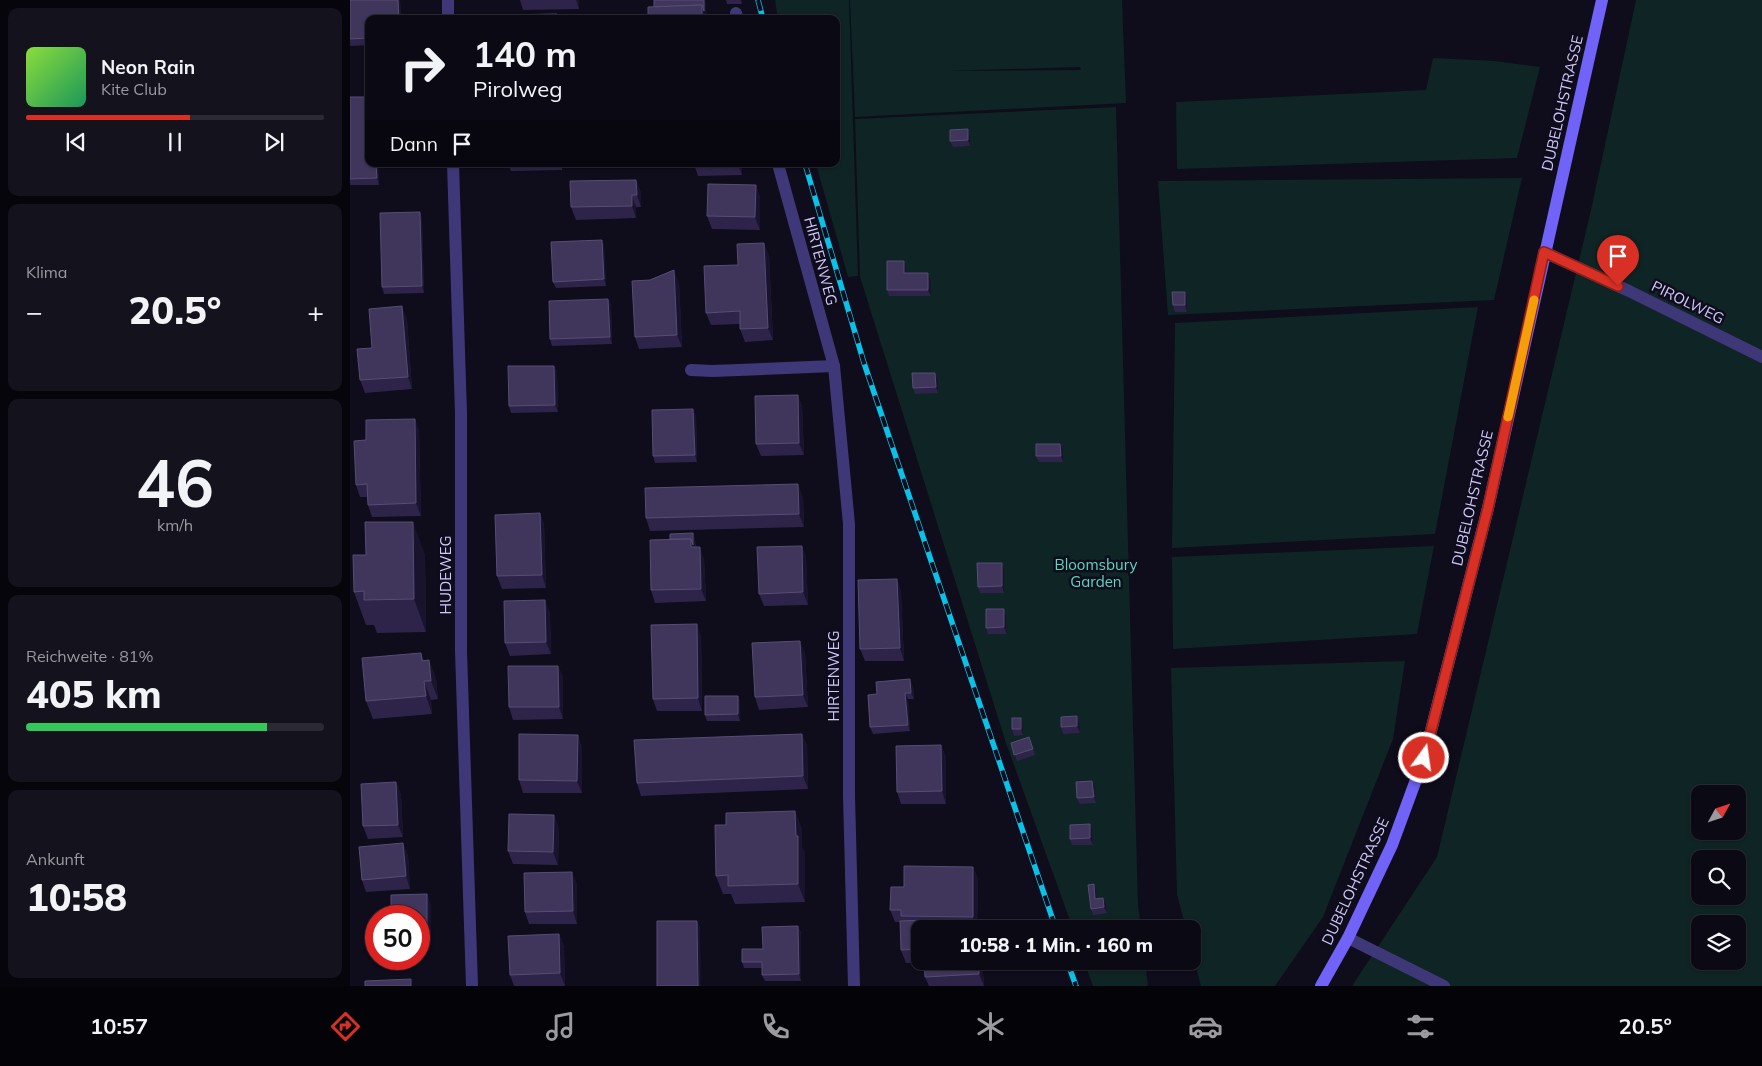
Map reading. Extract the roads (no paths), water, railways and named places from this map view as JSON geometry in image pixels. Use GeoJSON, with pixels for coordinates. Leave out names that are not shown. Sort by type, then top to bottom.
{"type":"FeatureCollection","features":[{"type":"Feature","properties":{"kind":"main road","name":"DUBELOHSTRASSE"},"geometry":{"type":"LineString","coordinates":[[1321,986],[1348,938],[1392,845],[1424,758],[1488,508],[1602,0]]}},
{"type":"Feature","properties":{"kind":"street"},"geometry":{"type":"LineString","coordinates":[[448,0],[448,15]]}},
{"type":"Feature","properties":{"kind":"street","name":"HUDEWEG"},"geometry":{"type":"LineString","coordinates":[[453,167],[461,413],[461,651],[472,986]]}},
{"type":"Feature","properties":{"kind":"street","name":"HIRTENWEG"},"geometry":{"type":"LineString","coordinates":[[779,167],[834,366],[849,524],[849,796],[854,986]]}},
{"type":"Feature","properties":{"kind":"street","name":"PIROLWEG"},"geometry":{"type":"LineString","coordinates":[[1544,252],[1629,291],[1762,357]]}},
{"type":"Feature","properties":{"kind":"street"},"geometry":{"type":"LineString","coordinates":[[691,370],[713,372],[834,366]]}},
{"type":"Feature","properties":{"kind":"street"},"geometry":{"type":"LineString","coordinates":[[1348,938],[1444,986]]}},
{"type":"Feature","properties":{"kind":"railway"},"geometry":{"type":"LineString","coordinates":[[758,0],[762,15]]}},
{"type":"Feature","properties":{"kind":"railway"},"geometry":{"type":"LineString","coordinates":[[806,167],[864,363],[1053,920]]}},
{"type":"Feature","properties":{"kind":"railway"},"geometry":{"type":"LineString","coordinates":[[1070,970],[1076,986]]}},
{"type":"Feature","properties":{"kind":"park label","name":"Bloomsbury Garden"},"geometry":{"type":"Point","coordinates":[1096,572]}}]}
